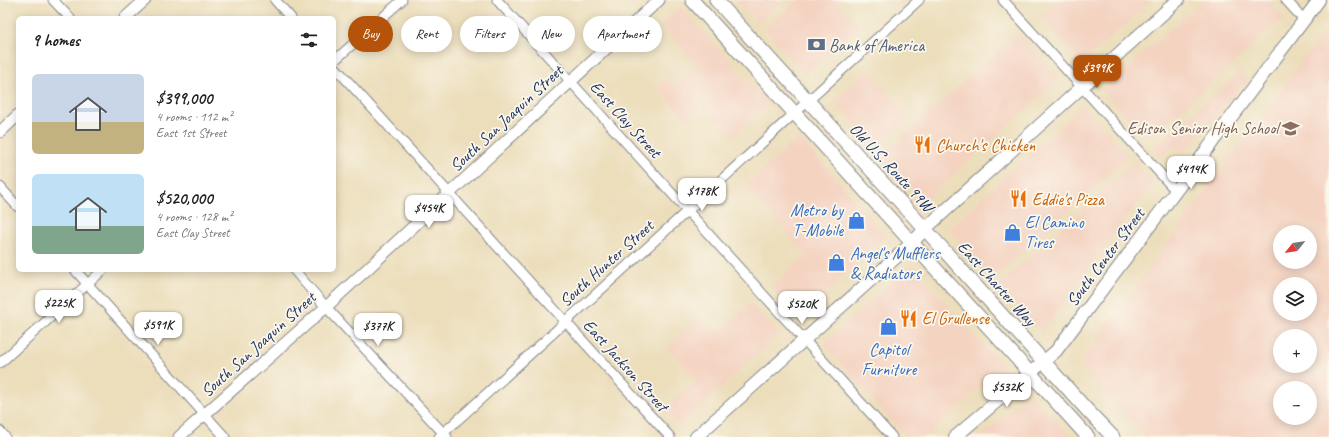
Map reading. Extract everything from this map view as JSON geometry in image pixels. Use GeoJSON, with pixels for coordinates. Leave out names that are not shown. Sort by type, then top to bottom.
{"type":"FeatureCollection","features":[{"type":"Feature","properties":{"kind":"main road","name":"Old U.S. Route 99W"},"geometry":{"type":"LineString","coordinates":[[692,0],[912,243]]}},
{"type":"Feature","properties":{"kind":"main road","name":"Old U.S. Route 99W"},"geometry":{"type":"LineString","coordinates":[[716,0],[807,102],[925,229],[1178,0]]}},
{"type":"Feature","properties":{"kind":"main road","name":"South Center Street"},"geometry":{"type":"LineString","coordinates":[[955,437],[1056,351],[1319,0]]}},
{"type":"Feature","properties":{"kind":"main road"},"geometry":{"type":"LineString","coordinates":[[696,437],[912,243],[925,229]]}},
{"type":"Feature","properties":{"kind":"main road","name":"East Charter Way"},"geometry":{"type":"LineString","coordinates":[[925,229],[1043,362],[1113,437]]}},
{"type":"Feature","properties":{"kind":"main road"},"geometry":{"type":"LineString","coordinates":[[912,243],[1088,437]]}},
{"type":"Feature","properties":{"kind":"street"},"geometry":{"type":"LineString","coordinates":[[53,0],[68,16]]}},
{"type":"Feature","properties":{"kind":"street"},"geometry":{"type":"LineString","coordinates":[[127,16],[145,0]]}},
{"type":"Feature","properties":{"kind":"street"},"geometry":{"type":"LineString","coordinates":[[275,0],[289,16]]}},
{"type":"Feature","properties":{"kind":"street"},"geometry":{"type":"LineString","coordinates":[[336,59],[402,0]]}},
{"type":"Feature","properties":{"kind":"street","name":"East Clay Street"},"geometry":{"type":"LineString","coordinates":[[497,0],[892,437]]}},
{"type":"Feature","properties":{"kind":"street","name":"South San Joaquin Street"},"geometry":{"type":"LineString","coordinates":[[179,437],[326,307],[659,0]]}},
{"type":"Feature","properties":{"kind":"street","name":"South Hunter Street"},"geometry":{"type":"LineString","coordinates":[[443,436],[565,321],[920,0]]}},
{"type":"Feature","properties":{"kind":"street"},"geometry":{"type":"LineString","coordinates":[[1003,0],[1176,191]]}},
{"type":"Feature","properties":{"kind":"street"},"geometry":{"type":"LineString","coordinates":[[1286,0],[1304,20]]}},
{"type":"Feature","properties":{"kind":"street","name":"East Jackson Street"},"geometry":{"type":"LineString","coordinates":[[336,68],[670,437]]}},
{"type":"Feature","properties":{"kind":"street"},"geometry":{"type":"LineString","coordinates":[[0,132],[16,117]]}},
{"type":"Feature","properties":{"kind":"street"},"geometry":{"type":"LineString","coordinates":[[0,187],[16,205]]}},
{"type":"Feature","properties":{"kind":"street"},"geometry":{"type":"LineString","coordinates":[[77,272],[225,437]]}},
{"type":"Feature","properties":{"kind":"street"},"geometry":{"type":"LineString","coordinates":[[0,363],[101,272]]}},
{"type":"Feature","properties":{"kind":"street"},"geometry":{"type":"LineString","coordinates":[[296,272],[443,436]]}},
{"type":"Feature","properties":{"kind":"street"},"geometry":{"type":"LineString","coordinates":[[0,431],[5,437]]}},
{"type":"Feature","properties":{"kind":"shaded area"},"geometry":{"type":"Polygon","coordinates":[[[737,0],[783,0],[758,22],[737,0]]]}},
{"type":"Feature","properties":{"kind":"shaded area"},"geometry":{"type":"Polygon","coordinates":[[[796,0],[835,0],[860,27],[805,75],[764,29],[796,0]]]}},
{"type":"Feature","properties":{"kind":"shaded area"},"geometry":{"type":"Polygon","coordinates":[[[1059,0],[1152,0],[1082,63],[1040,17],[1059,0]]]}},
{"type":"Feature","properties":{"kind":"shaded area"},"geometry":{"type":"Polygon","coordinates":[[[1204,0],[1268,0],[1284,18],[1147,140],[1103,89],[1204,0]]]}},
{"type":"Feature","properties":{"kind":"shaded area"},"geometry":{"type":"Polygon","coordinates":[[[680,6],[769,104],[732,137],[702,104],[685,119],[657,88],[667,79],[675,87],[698,66],[662,25],[662,23],[680,6]]]}},
{"type":"Feature","properties":{"kind":"shaded area","name":"Edison Senior High School"},"geometry":{"type":"Polygon","coordinates":[[[1329,24],[1329,437],[1147,437],[1092,380],[1079,363],[1329,24]]]}},
{"type":"Feature","properties":{"kind":"shaded area"},"geometry":{"type":"Polygon","coordinates":[[[1018,33],[1059,79],[924,202],[882,155],[1018,33]]]}},
{"type":"Feature","properties":{"kind":"shaded area"},"geometry":{"type":"Polygon","coordinates":[[[868,69],[910,118],[876,148],[833,101],[868,69]]]}},
{"type":"Feature","properties":{"kind":"shaded area"},"geometry":{"type":"Polygon","coordinates":[[[1240,71],[1248,80],[1183,153],[1174,144],[1163,157],[1154,147],[1240,71]]]}},
{"type":"Feature","properties":{"kind":"shaded area"},"geometry":{"type":"Polygon","coordinates":[[[1083,105],[1129,156],[994,279],[948,229],[1083,105]]]}},
{"type":"Feature","properties":{"kind":"shaded area"},"geometry":{"type":"Polygon","coordinates":[[[799,137],[886,236],[799,317],[772,286],[806,255],[745,186],[799,137]]]}},
{"type":"Feature","properties":{"kind":"shaded area"},"geometry":{"type":"Polygon","coordinates":[[[1134,162],[1153,182],[1042,332],[999,285],[1134,162]]]}},
{"type":"Feature","properties":{"kind":"shaded area"},"geometry":{"type":"Polygon","coordinates":[[[911,264],[969,330],[1004,366],[927,437],[906,437],[823,344],[911,264]]]}},
{"type":"Feature","properties":{"kind":"shaded area"},"geometry":{"type":"Polygon","coordinates":[[[751,303],[779,334],[679,426],[664,410],[697,381],[667,347],[701,316],[716,334],[751,303]]]}},
{"type":"Feature","properties":{"kind":"shaded area"},"geometry":{"type":"Polygon","coordinates":[[[1029,393],[1072,437],[981,437],[1029,393]]]}},
{"type":"Feature","properties":{"kind":"place","name":"Bank of America"},"geometry":{"type":"Point","coordinates":[816,45]}},
{"type":"Feature","properties":{"kind":"place","name":"Edison Senior High School"},"geometry":{"type":"Point","coordinates":[1291,128]}},
{"type":"Feature","properties":{"kind":"place","name":"Church's Chicken"},"geometry":{"type":"Point","coordinates":[923,145]}},
{"type":"Feature","properties":{"kind":"place","name":"Eddie's Pizza"},"geometry":{"type":"Point","coordinates":[1019,199]}},
{"type":"Feature","properties":{"kind":"place","name":"Metro by T-Mobile"},"geometry":{"type":"Point","coordinates":[856,220]}},
{"type":"Feature","properties":{"kind":"place","name":"El Camino Tires"},"geometry":{"type":"Point","coordinates":[1012,232]}},
{"type":"Feature","properties":{"kind":"place","name":"Angel's Mufflers & Radiators"},"geometry":{"type":"Point","coordinates":[837,263]}},
{"type":"Feature","properties":{"kind":"place","name":"El Grullense"},"geometry":{"type":"Point","coordinates":[909,318]}},
{"type":"Feature","properties":{"kind":"place","name":"Capitol Furniture"},"geometry":{"type":"Point","coordinates":[889,327]}}]}
